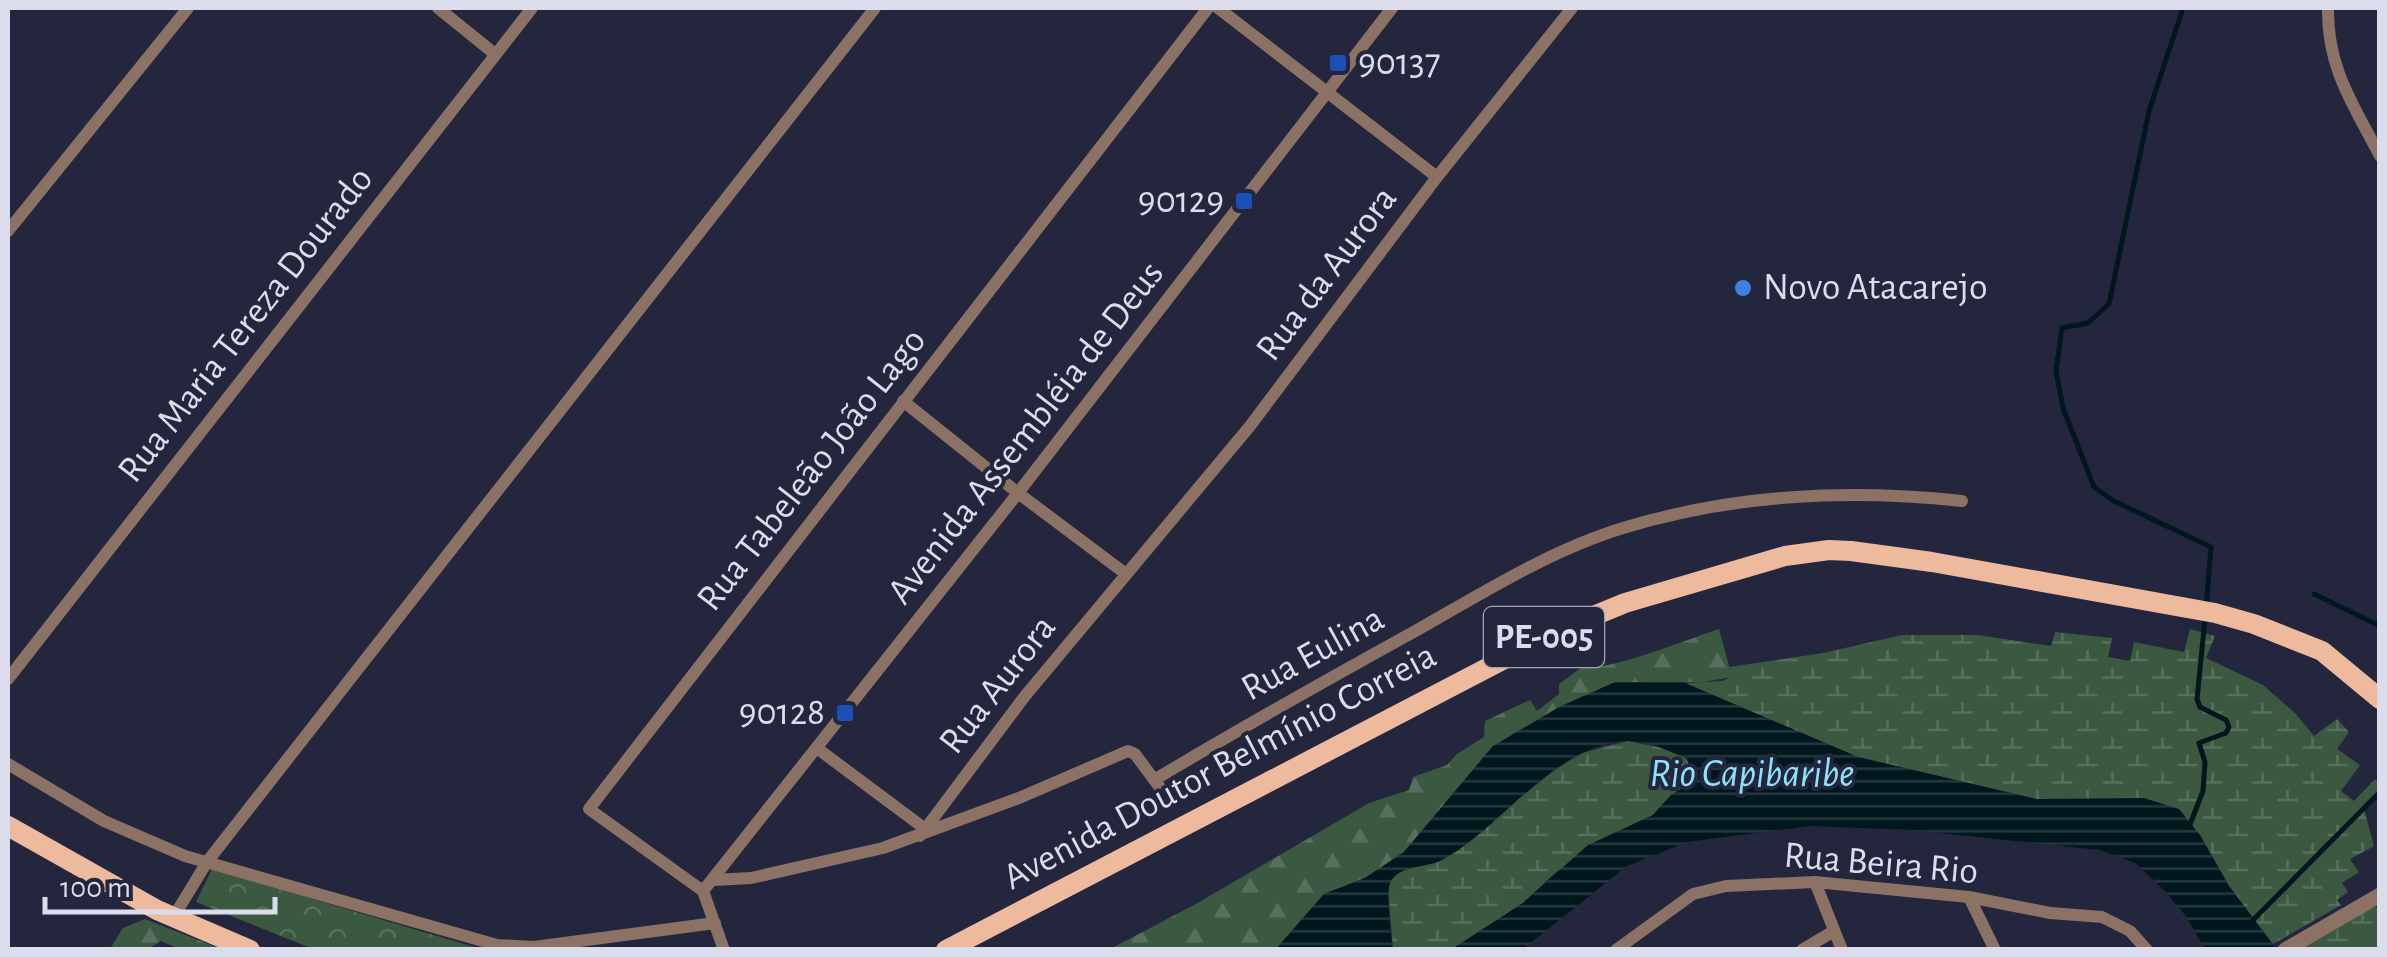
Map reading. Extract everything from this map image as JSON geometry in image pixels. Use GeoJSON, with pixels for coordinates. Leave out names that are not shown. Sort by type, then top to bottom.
{"type":"FeatureCollection","features":[{"type":"Feature","properties":{"kind":"main road","name":"Avenida Doutor Belmínio Correia"},"geometry":{"type":"LineString","coordinates":[[946,950],[1562,628],[1625,603],[1785,556],[1852,551],[2207,612],[2282,633],[2322,651],[2380,700]]}},
{"type":"Feature","properties":{"kind":"main road"},"geometry":{"type":"LineString","coordinates":[[8,826],[173,918],[250,950]]}},
{"type":"Feature","properties":{"kind":"street"},"geometry":{"type":"LineString","coordinates":[[8,231],[188,8]]}},
{"type":"Feature","properties":{"kind":"street"},"geometry":{"type":"LineString","coordinates":[[438,8],[495,54]]}},
{"type":"Feature","properties":{"kind":"street","name":"Rua Maria Tereza Dourado"},"geometry":{"type":"LineString","coordinates":[[8,679],[532,8]]}},
{"type":"Feature","properties":{"kind":"street"},"geometry":{"type":"LineString","coordinates":[[173,918],[207,862],[875,8]]}},
{"type":"Feature","properties":{"kind":"street","name":"Rua Tabeleão João Lago"},"geometry":{"type":"LineString","coordinates":[[703,891],[588,809],[1208,8]]}},
{"type":"Feature","properties":{"kind":"street"},"geometry":{"type":"LineString","coordinates":[[1218,8],[1438,178]]}},
{"type":"Feature","properties":{"kind":"street","name":"Avenida Assembléia de Deus"},"geometry":{"type":"LineString","coordinates":[[703,891],[1018,494],[1392,8]]}},
{"type":"Feature","properties":{"kind":"street","name":"Rua da Aurora"},"geometry":{"type":"LineString","coordinates":[[1126,574],[1250,426],[1572,8]]}},
{"type":"Feature","properties":{"kind":"street"},"geometry":{"type":"LineString","coordinates":[[2328,8],[2332,61],[2380,156]]}},
{"type":"Feature","properties":{"kind":"street"},"geometry":{"type":"LineString","coordinates":[[904,401],[1018,494],[1126,574]]}},
{"type":"Feature","properties":{"kind":"street","name":"Rua Eulina"},"geometry":{"type":"LineString","coordinates":[[1154,780],[1464,604],[1566,549],[1621,528],[1676,513],[1820,493],[1962,501]]}},
{"type":"Feature","properties":{"kind":"street","name":"Rua Aurora"},"geometry":{"type":"LineString","coordinates":[[922,832],[1025,696],[1126,574]]}},
{"type":"Feature","properties":{"kind":"street"},"geometry":{"type":"LineString","coordinates":[[818,749],[922,832]]}},
{"type":"Feature","properties":{"kind":"street"},"geometry":{"type":"LineString","coordinates":[[714,880],[751,878],[883,848],[1020,798],[1128,751],[1136,754],[1164,793]]}},
{"type":"Feature","properties":{"kind":"street"},"geometry":{"type":"LineString","coordinates":[[8,764],[104,821],[207,862],[497,945],[534,947],[715,923]]}},
{"type":"Feature","properties":{"kind":"street"},"geometry":{"type":"LineString","coordinates":[[1816,882],[1842,950]]}},
{"type":"Feature","properties":{"kind":"street","name":"Rua Beira Rio"},"geometry":{"type":"LineString","coordinates":[[1616,950],[1693,894],[1726,886],[1816,882],[1969,897],[2050,913],[2102,917],[2130,931],[2147,950]]}},
{"type":"Feature","properties":{"kind":"street"},"geometry":{"type":"LineString","coordinates":[[703,891],[724,950]]}},
{"type":"Feature","properties":{"kind":"street"},"geometry":{"type":"LineString","coordinates":[[2285,950],[2380,895]]}},
{"type":"Feature","properties":{"kind":"street"},"geometry":{"type":"LineString","coordinates":[[1969,897],[1995,950]]}},
{"type":"Feature","properties":{"kind":"street"},"geometry":{"type":"LineString","coordinates":[[1802,950],[1834,931]]}},
{"type":"Feature","properties":{"kind":"green space"},"geometry":{"type":"Polygon","coordinates":[[[1719,629],[1732,677],[1703,682],[1615,682],[1493,746],[1404,852],[1365,878],[1324,894],[1276,949],[1108,950],[1369,803],[1409,790],[1413,777],[1447,765],[1484,737],[1485,721],[1530,700],[1537,711],[1559,694],[1559,684],[1582,667],[1629,660],[1719,629]]]}},
{"type":"Feature","properties":{"kind":"green space"},"geometry":{"type":"Polygon","coordinates":[[[2190,629],[2215,636],[2206,658],[2263,685],[2314,736],[2337,719],[2349,732],[2337,749],[2360,765],[2341,791],[2354,801],[2375,779],[2379,783],[2379,791],[2363,805],[2374,846],[2350,859],[2359,872],[2342,883],[2348,892],[2337,900],[2341,905],[2273,944],[2229,886],[2200,835],[2087,801],[2037,799],[1858,757],[1685,683],[1722,681],[1731,677],[1729,667],[1823,653],[1902,635],[1978,635],[2051,646],[2055,632],[2112,638],[2108,657],[2130,661],[2134,642],[2184,652],[2190,629]]]}},
{"type":"Feature","properties":{"kind":"green space"},"geometry":{"type":"Polygon","coordinates":[[[1627,741],[1659,747],[1686,758],[1694,773],[1692,782],[1671,795],[1653,815],[1556,872],[1523,903],[1452,949],[1393,949],[1388,888],[1392,877],[1440,861],[1556,769],[1582,753],[1627,741]]]}},
{"type":"Feature","properties":{"kind":"green space"},"geometry":{"type":"Polygon","coordinates":[[[212,869],[481,949],[313,949],[196,902],[212,869]]]}},
{"type":"Feature","properties":{"kind":"green space"},"geometry":{"type":"Polygon","coordinates":[[[2373,905],[2379,909],[2379,949],[2295,950],[2373,905]]]}},
{"type":"Feature","properties":{"kind":"green space"},"geometry":{"type":"Polygon","coordinates":[[[145,919],[221,949],[179,949],[161,941],[148,949],[110,949],[123,928],[145,919]]]}},
{"type":"Feature","properties":{"kind":"water","name":"Rio Capibaribe"},"geometry":{"type":"Polygon","coordinates":[[[1615,682],[1685,683],[1858,757],[2036,799],[2144,798],[2179,809],[2276,949],[2205,949],[2164,890],[2135,863],[2100,850],[1911,830],[1810,826],[1687,842],[1627,866],[1523,949],[1452,949],[1523,903],[1588,845],[1653,815],[1671,795],[1692,782],[1694,773],[1686,758],[1650,744],[1627,741],[1600,746],[1574,757],[1462,847],[1440,861],[1395,876],[1388,894],[1393,949],[1276,949],[1324,894],[1365,878],[1404,852],[1493,746],[1559,707],[1615,682]]]}},
{"type":"Feature","properties":{"kind":"waterway"},"geometry":{"type":"LineString","coordinates":[[2183,8],[2149,111],[2109,304],[2088,323],[2062,328],[2056,371],[2063,408],[2094,487],[2112,500],[2211,547],[2206,608]]}},
{"type":"Feature","properties":{"kind":"waterway"},"geometry":{"type":"LineString","coordinates":[[2314,594],[2380,626]]}},
{"type":"Feature","properties":{"kind":"waterway"},"geometry":{"type":"LineString","coordinates":[[2189,827],[2203,791],[2205,762],[2199,743],[2226,733],[2229,727],[2226,720],[2200,707],[2197,699],[2205,619]]}},
{"type":"Feature","properties":{"kind":"waterway"},"geometry":{"type":"LineString","coordinates":[[2251,922],[2380,792]]}},
{"type":"Feature","properties":{"kind":"place","name":"90137"},"geometry":{"type":"Point","coordinates":[1338,63]}},
{"type":"Feature","properties":{"kind":"place","name":"90129"},"geometry":{"type":"Point","coordinates":[1244,201]}},
{"type":"Feature","properties":{"kind":"place","name":"Novo Atacarejo"},"geometry":{"type":"Point","coordinates":[1743,288]}},
{"type":"Feature","properties":{"kind":"place","name":"90128"},"geometry":{"type":"Point","coordinates":[845,713]}}]}
